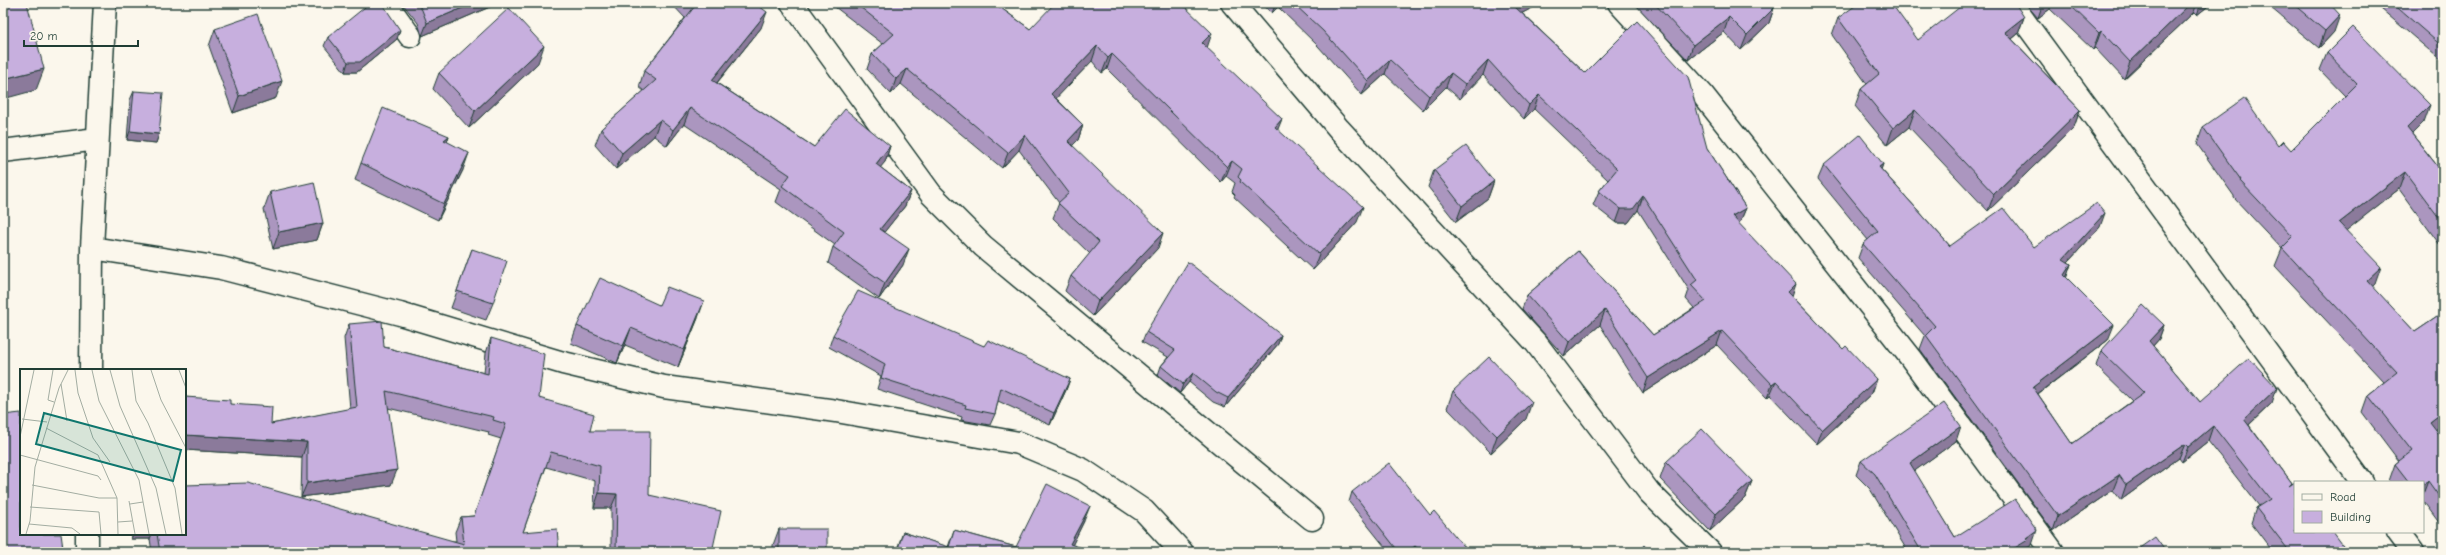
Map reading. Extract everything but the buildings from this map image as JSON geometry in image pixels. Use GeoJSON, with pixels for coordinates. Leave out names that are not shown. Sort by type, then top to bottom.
{"type":"FeatureCollection","features":[{"type":"Feature","properties":{"kind":"street"},"geometry":{"type":"LineString","coordinates":[[91,369],[92,248],[97,139],[106,3]]}},
{"type":"Feature","properties":{"kind":"street"},"geometry":{"type":"LineString","coordinates":[[386,3],[410,36]]}},
{"type":"Feature","properties":{"kind":"street"},"geometry":{"type":"LineString","coordinates":[[792,3],[931,194],[983,246],[1312,519]]}},
{"type":"Feature","properties":{"kind":"street"},"geometry":{"type":"LineString","coordinates":[[1232,3],[1339,129],[1536,343],[1649,492],[1710,552]]}},
{"type":"Feature","properties":{"kind":"street"},"geometry":{"type":"LineString","coordinates":[[1619,3],[1713,108],[1911,358],[2054,552]]}},
{"type":"Feature","properties":{"kind":"street"},"geometry":{"type":"LineString","coordinates":[[2011,3],[2361,481]]}},
{"type":"Feature","properties":{"kind":"street"},"geometry":{"type":"LineString","coordinates":[[3,151],[97,139]]}},
{"type":"Feature","properties":{"kind":"street"},"geometry":{"type":"LineString","coordinates":[[92,248],[221,268],[400,314],[563,363],[664,387],[836,410],[1019,443],[1083,470],[1144,511],[1182,552]]}},
{"type":"Feature","properties":{"kind":"street"},"geometry":{"type":"LineString","coordinates":[[2399,533],[2413,552]]}},
{"type":"Feature","properties":{"kind":"street"},"geometry":{"type":"LineString","coordinates":[[87,535],[87,552]]}}]}
